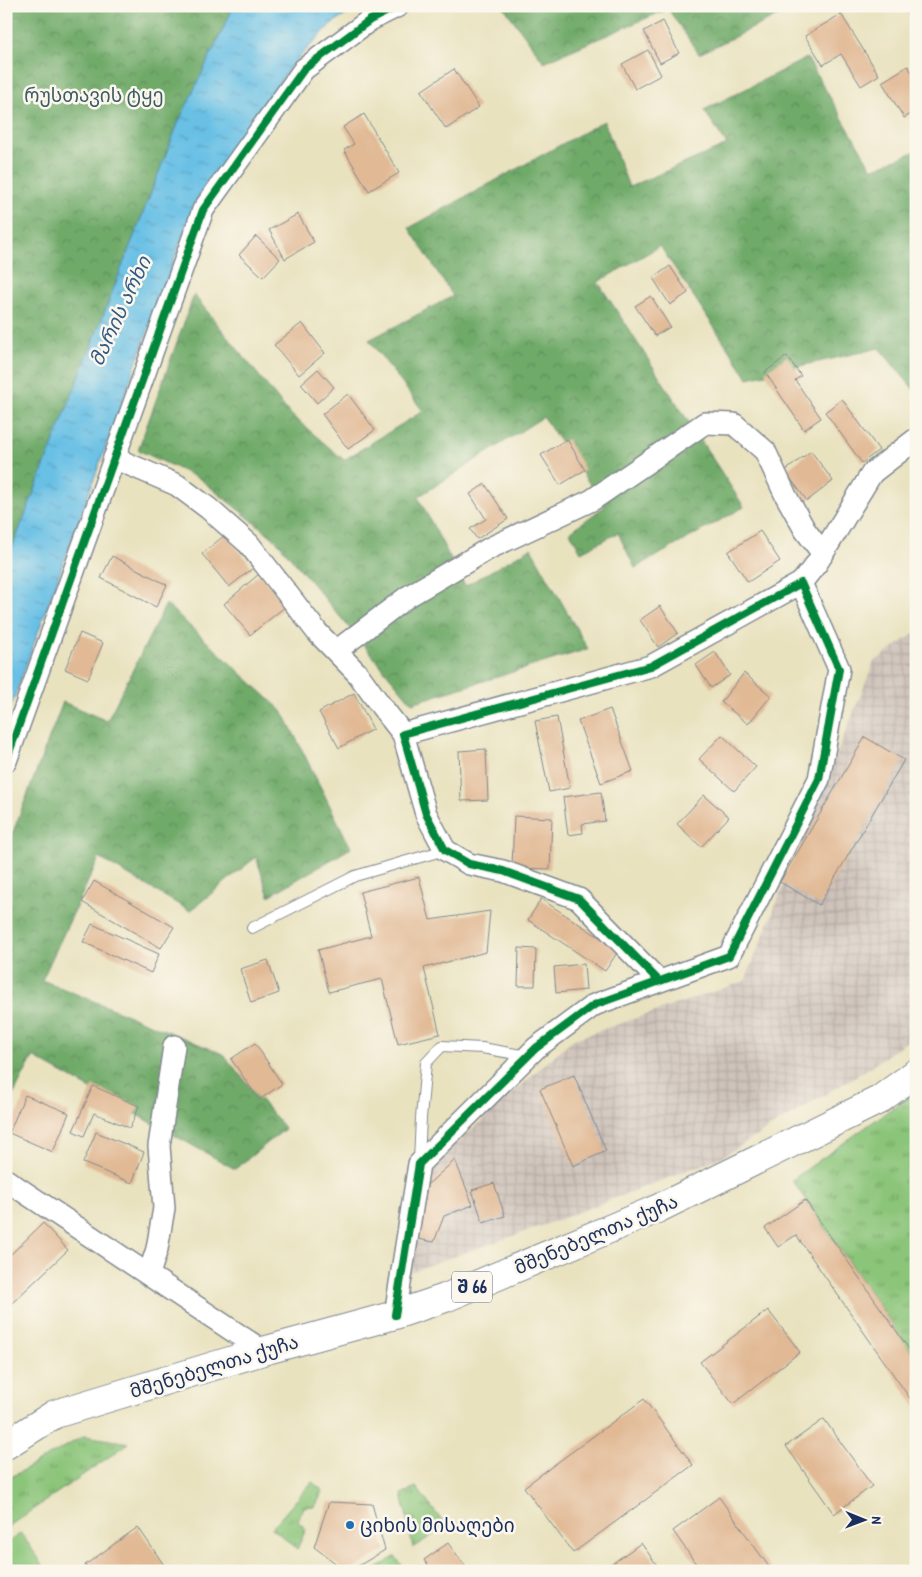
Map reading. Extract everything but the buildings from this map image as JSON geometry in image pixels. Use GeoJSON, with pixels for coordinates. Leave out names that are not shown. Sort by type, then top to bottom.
{"type":"FeatureCollection","features":[{"type":"Feature","properties":{"kind":"main road","name":"მშენებელთა ქუჩა"},"geometry":{"type":"LineString","coordinates":[[6,1446],[55,1414],[263,1351],[395,1315],[445,1298],[657,1209],[879,1100],[916,1073]]}},
{"type":"Feature","properties":{"kind":"street"},"geometry":{"type":"LineString","coordinates":[[6,761],[203,210],[304,69],[370,20],[398,6]]}},
{"type":"Feature","properties":{"kind":"street"},"geometry":{"type":"LineString","coordinates":[[336,651],[407,597],[490,548],[592,500],[705,423],[734,424],[766,451],[786,496],[805,530],[823,554]]}},
{"type":"Feature","properties":{"kind":"street"},"geometry":{"type":"LineString","coordinates":[[404,734],[651,666],[801,583],[823,554],[872,473],[916,439]]}},
{"type":"Feature","properties":{"kind":"street"},"geometry":{"type":"LineString","coordinates":[[114,458],[177,484],[249,544],[317,632],[358,674],[380,706],[404,734],[426,814],[445,850],[469,864],[503,871],[579,899],[659,981]]}},
{"type":"Feature","properties":{"kind":"street"},"geometry":{"type":"LineString","coordinates":[[395,1315],[419,1164],[536,1048],[594,1006],[729,956],[819,778],[839,669],[801,583]]}},
{"type":"Feature","properties":{"kind":"street"},"geometry":{"type":"LineString","coordinates":[[149,1274],[157,1248],[164,1208],[159,1146],[174,1046]]}},
{"type":"Feature","properties":{"kind":"street"},"geometry":{"type":"LineString","coordinates":[[6,1180],[263,1351]]}},
{"type":"Feature","properties":{"kind":"lane"},"geometry":{"type":"LineString","coordinates":[[252,928],[356,876],[445,850]]}},
{"type":"Feature","properties":{"kind":"lane"},"geometry":{"type":"LineString","coordinates":[[419,1164],[426,1062],[442,1046],[482,1048],[528,1056]]}},
{"type":"Feature","properties":{"kind":"shaded area"},"geometry":{"type":"Polygon","coordinates":[[[916,632],[916,1035],[869,1068],[720,1158],[555,1221],[407,1273],[424,1172],[572,1040],[745,981],[874,662],[916,632]]]}},
{"type":"Feature","properties":{"kind":"green space","name":"რუსთავის ტყე"},"geometry":{"type":"Polygon","coordinates":[[[6,6],[234,6],[179,121],[6,564],[6,6]]]}},
{"type":"Feature","properties":{"kind":"green space"},"geometry":{"type":"Polygon","coordinates":[[[503,6],[798,6],[699,54],[668,9],[544,62],[503,6]]]}},
{"type":"Feature","properties":{"kind":"green space"},"geometry":{"type":"Polygon","coordinates":[[[906,6],[916,6],[916,26],[906,6]]]}},
{"type":"Feature","properties":{"kind":"green space"},"geometry":{"type":"Polygon","coordinates":[[[807,58],[872,169],[916,151],[916,392],[879,348],[748,378],[660,246],[598,282],[744,507],[635,568],[618,533],[581,552],[570,532],[605,506],[543,417],[418,497],[465,586],[531,548],[588,649],[412,703],[276,540],[200,479],[138,450],[194,295],[289,413],[344,460],[423,411],[369,340],[453,296],[409,228],[604,121],[629,187],[727,145],[704,110],[807,58]]]}},
{"type":"Feature","properties":{"kind":"green space"},"geometry":{"type":"Polygon","coordinates":[[[166,604],[283,712],[351,848],[269,896],[256,857],[190,911],[99,858],[42,980],[223,1054],[285,1129],[235,1169],[33,1057],[6,1109],[6,850],[63,702],[107,721],[166,604]]]}},
{"type":"Feature","properties":{"kind":"green space"},"geometry":{"type":"Polygon","coordinates":[[[916,1091],[916,1359],[792,1180],[916,1091]]]}},
{"type":"Feature","properties":{"kind":"green space"},"geometry":{"type":"Polygon","coordinates":[[[84,1436],[129,1443],[6,1528],[6,1480],[84,1436]]]}},
{"type":"Feature","properties":{"kind":"green space"},"geometry":{"type":"Polygon","coordinates":[[[312,1482],[323,1491],[315,1507],[304,1507],[298,1521],[306,1529],[297,1549],[272,1528],[312,1482]]]}},
{"type":"Feature","properties":{"kind":"green space"},"geometry":{"type":"Polygon","coordinates":[[[416,1487],[446,1526],[413,1548],[402,1494],[416,1487]]]}},
{"type":"Feature","properties":{"kind":"green space"},"geometry":{"type":"Polygon","coordinates":[[[21,1533],[47,1571],[6,1571],[6,1544],[21,1533]]]}},
{"type":"Feature","properties":{"kind":"green space"},"geometry":{"type":"Polygon","coordinates":[[[395,1556],[406,1571],[374,1571],[395,1556]]]}},
{"type":"Feature","properties":{"kind":"water","name":"მარის არხი"},"geometry":{"type":"Polygon","coordinates":[[[234,6],[293,6],[295,9],[307,6],[361,6],[331,24],[291,66],[195,202],[6,720],[6,564],[179,121],[234,6]]]}},
{"type":"Feature","properties":{"kind":"cycle path"},"geometry":{"type":"LineString","coordinates":[[6,761],[203,210],[304,69],[370,20],[398,6]]}},
{"type":"Feature","properties":{"kind":"cycle path"},"geometry":{"type":"LineString","coordinates":[[395,1315],[419,1164],[536,1048],[594,1005],[729,956],[819,779],[839,669],[801,583],[651,666],[403,734],[426,814],[445,850],[469,864],[503,871],[579,899],[659,981]]}},
{"type":"Feature","properties":{"kind":"place","name":"ციხის მისაღები"},"geometry":{"type":"Point","coordinates":[350,1525]}}]}
